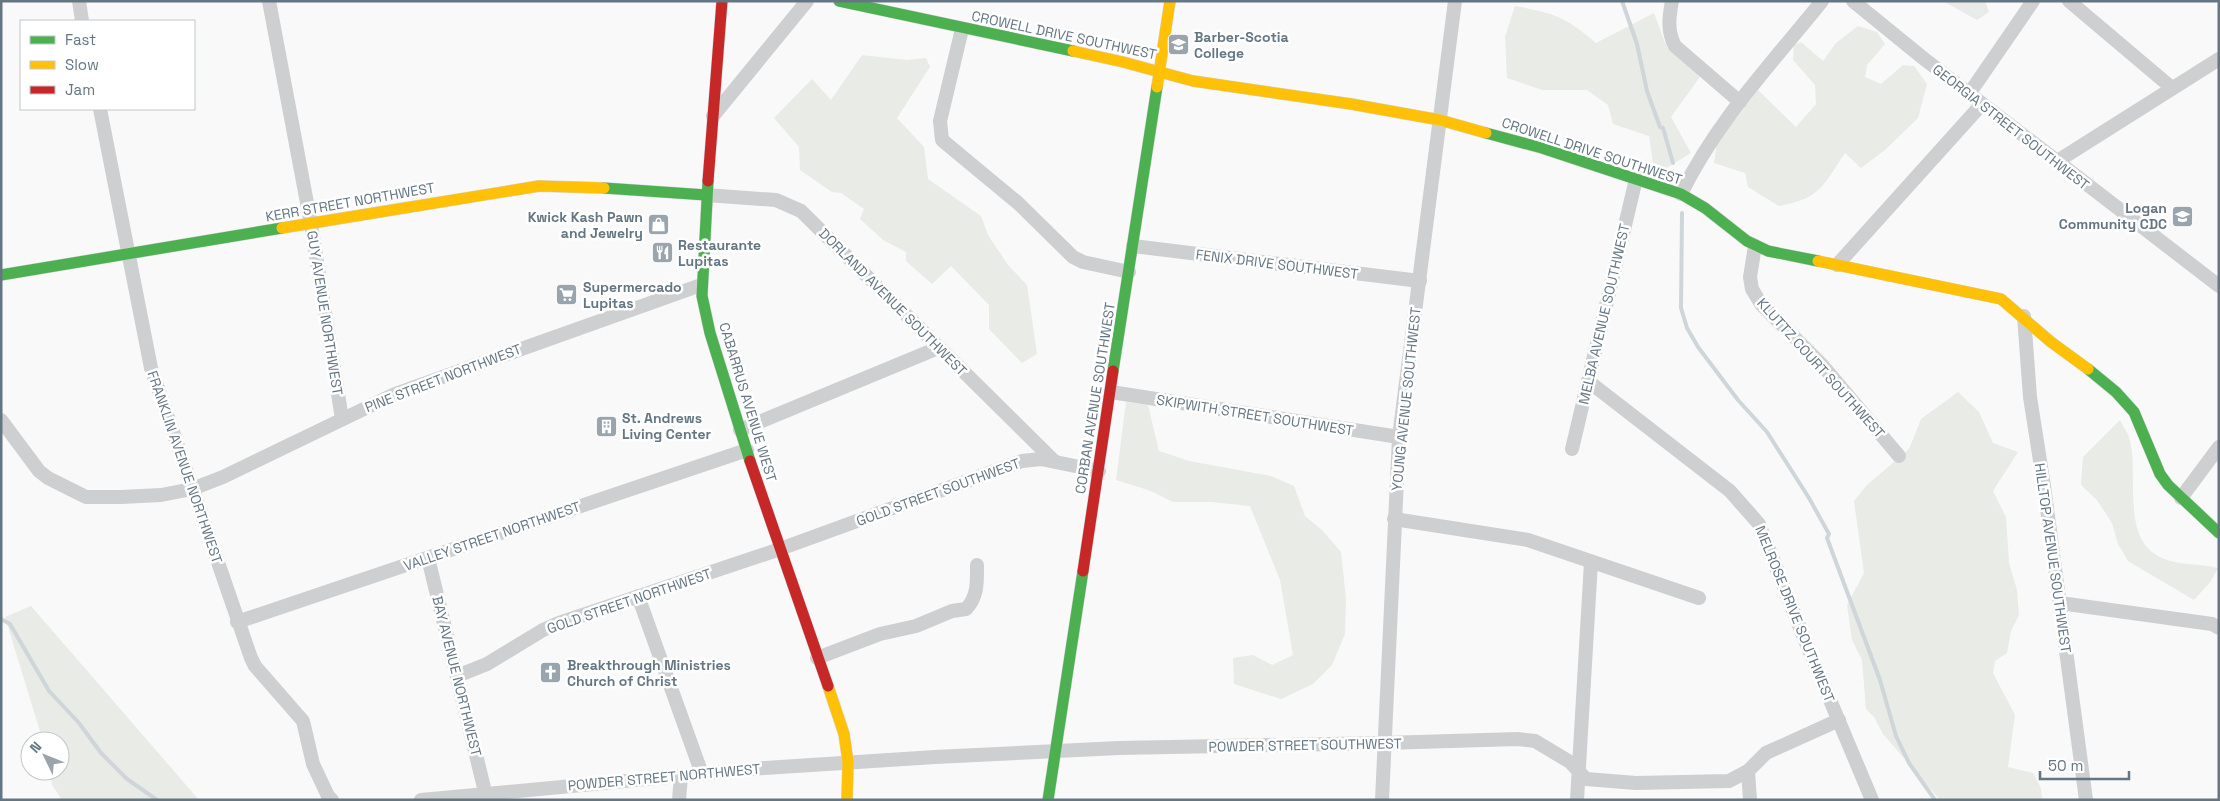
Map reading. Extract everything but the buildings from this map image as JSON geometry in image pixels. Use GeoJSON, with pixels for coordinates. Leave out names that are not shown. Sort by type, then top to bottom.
{"type":"FeatureCollection","features":[{"type":"Feature","properties":{"kind":"street"},"geometry":{"type":"LineString","coordinates":[[78,1],[82,20]]}},
{"type":"Feature","properties":{"kind":"street","name":"GUY AVENUE NORTHWEST"},"geometry":{"type":"LineString","coordinates":[[269,1],[311,224],[342,419]]}},
{"type":"Feature","properties":{"kind":"street","name":"CABARRUS AVENUE WEST"},"geometry":{"type":"LineString","coordinates":[[722,1],[706,195],[701,285],[710,333],[740,430],[844,734],[848,762],[847,800]]}},
{"type":"Feature","properties":{"kind":"street"},"geometry":{"type":"LineString","coordinates":[[713,116],[807,1]]}},
{"type":"Feature","properties":{"kind":"street","name":"CROWELL DRIVE SOUTHWEST"},"geometry":{"type":"LineString","coordinates":[[839,1],[1160,71],[1193,81],[1350,104],[1440,120],[1542,148],[1681,194],[1705,208],[1755,246],[1768,251],[2001,299],[2016,308],[2049,341],[2128,403],[2134,412],[2160,474],[2181,498],[2219,533]]}},
{"type":"Feature","properties":{"kind":"street","name":"CORBAN AVENUE SOUTHWEST"},"geometry":{"type":"LineString","coordinates":[[1048,800],[1170,1]]}},
{"type":"Feature","properties":{"kind":"street","name":"YOUNG AVENUE SOUTHWEST"},"geometry":{"type":"LineString","coordinates":[[1382,800],[1399,438],[1455,1]]}},
{"type":"Feature","properties":{"kind":"street"},"geometry":{"type":"LineString","coordinates":[[1672,1],[1669,24],[1670,36],[1675,46],[1740,102]]}},
{"type":"Feature","properties":{"kind":"street"},"geometry":{"type":"LineString","coordinates":[[1681,194],[1702,154],[1740,102],[1822,1]]}},
{"type":"Feature","properties":{"kind":"street","name":"GEORGIA STREET SOUTHWEST"},"geometry":{"type":"LineString","coordinates":[[1853,1],[2056,162],[2219,286]]}},
{"type":"Feature","properties":{"kind":"street"},"geometry":{"type":"LineString","coordinates":[[1969,94],[2033,1]]}},
{"type":"Feature","properties":{"kind":"street"},"geometry":{"type":"LineString","coordinates":[[2069,1],[2172,88]]}},
{"type":"Feature","properties":{"kind":"street"},"geometry":{"type":"LineString","coordinates":[[962,29],[941,112],[940,132],[942,140],[1018,203],[1073,257],[1083,262],[1129,272]]}},
{"type":"Feature","properties":{"kind":"street"},"geometry":{"type":"LineString","coordinates":[[2056,162],[2219,59]]}},
{"type":"Feature","properties":{"kind":"street"},"geometry":{"type":"LineString","coordinates":[[1837,265],[1982,104]]}},
{"type":"Feature","properties":{"kind":"street","name":"FRANKLIN AVENUE NORTHWEST"},"geometry":{"type":"LineString","coordinates":[[100,110],[151,368],[237,622],[255,666],[303,721],[313,764],[328,796],[332,800]]}},
{"type":"Feature","properties":{"kind":"street","name":"MELBA AVENUE SOUTHWEST"},"geometry":{"type":"LineString","coordinates":[[1572,449],[1636,179]]}},
{"type":"Feature","properties":{"kind":"street","name":"KERR STREET NORTHWEST"},"geometry":{"type":"LineString","coordinates":[[1,275],[539,186],[593,187],[706,195]]}},
{"type":"Feature","properties":{"kind":"street","name":"DORLAND AVENUE SOUTHWEST"},"geometry":{"type":"LineString","coordinates":[[706,195],[761,198],[785,203],[807,216],[1054,461]]}},
{"type":"Feature","properties":{"kind":"street","name":"FENIX DRIVE SOUTHWEST"},"geometry":{"type":"LineString","coordinates":[[1133,246],[1420,281]]}},
{"type":"Feature","properties":{"kind":"street","name":"KLUTTZ COURT SOUTHWEST"},"geometry":{"type":"LineString","coordinates":[[1755,246],[1750,277],[1752,289],[1761,304],[1823,366],[1899,456]]}},
{"type":"Feature","properties":{"kind":"street","name":"PINE STREET NORTHWEST"},"geometry":{"type":"LineString","coordinates":[[2,423],[39,471],[48,478],[86,497],[122,498],[161,495],[192,489],[223,477],[395,394],[701,285]]}},
{"type":"Feature","properties":{"kind":"street","name":"HILLTOP AVENUE SOUTHWEST"},"geometry":{"type":"LineString","coordinates":[[2024,316],[2030,396],[2044,486],[2086,800]]}},
{"type":"Feature","properties":{"kind":"street"},"geometry":{"type":"LineString","coordinates":[[740,430],[938,348]]}},
{"type":"Feature","properties":{"kind":"street","name":"MELROSE DRIVE SOUTHWEST"},"geometry":{"type":"LineString","coordinates":[[1588,381],[1730,491],[1753,516],[1765,537],[1804,638],[1872,800]]}},
{"type":"Feature","properties":{"kind":"street","name":"SKIPWITH STREET SOUTHWEST"},"geometry":{"type":"LineString","coordinates":[[1111,392],[1399,438]]}},
{"type":"Feature","properties":{"kind":"street"},"geometry":{"type":"LineString","coordinates":[[2181,498],[2219,447]]}},
{"type":"Feature","properties":{"kind":"street","name":"VALLEY STREET NORTHWEST"},"geometry":{"type":"LineString","coordinates":[[237,622],[747,450]]}},
{"type":"Feature","properties":{"kind":"street","name":"GOLD STREET SOUTHWEST"},"geometry":{"type":"LineString","coordinates":[[780,549],[1022,462],[1040,459],[1099,471]]}},
{"type":"Feature","properties":{"kind":"street"},"geometry":{"type":"LineString","coordinates":[[1394,519],[1506,535],[1528,540],[1699,598]]}},
{"type":"Feature","properties":{"kind":"street","name":"GOLD STREET NORTHWEST"},"geometry":{"type":"LineString","coordinates":[[457,676],[488,664],[551,626],[780,549]]}},
{"type":"Feature","properties":{"kind":"street","name":"BAY AVENUE NORTHWEST"},"geometry":{"type":"LineString","coordinates":[[428,558],[486,797]]}},
{"type":"Feature","properties":{"kind":"street"},"geometry":{"type":"LineString","coordinates":[[1577,800],[1591,562]]}},
{"type":"Feature","properties":{"kind":"street"},"geometry":{"type":"LineString","coordinates":[[817,658],[880,634],[916,626],[952,611],[966,609],[973,602],[977,585],[977,565]]}},
{"type":"Feature","properties":{"kind":"street"},"geometry":{"type":"LineString","coordinates":[[638,596],[702,774]]}},
{"type":"Feature","properties":{"kind":"street"},"geometry":{"type":"LineString","coordinates":[[2060,603],[2212,624],[2219,628]]}},
{"type":"Feature","properties":{"kind":"street"},"geometry":{"type":"LineString","coordinates":[[1750,800],[1748,771],[1766,753],[1839,720]]}},
{"type":"Feature","properties":{"kind":"street","name":"POWDER STREET SOUTHWEST"},"geometry":{"type":"LineString","coordinates":[[848,762],[1056,750],[1384,744],[1518,739],[1535,741],[1570,762],[1586,779],[1636,783],[1729,781],[1748,771]]}},
{"type":"Feature","properties":{"kind":"street","name":"POWDER STREET NORTHWEST"},"geometry":{"type":"LineString","coordinates":[[421,800],[486,797],[681,776],[848,762]]}},
{"type":"Feature","properties":{"kind":"street"},"geometry":{"type":"LineString","coordinates":[[679,800],[681,776]]}},
{"type":"Feature","properties":{"kind":"shaded area"},"geometry":{"type":"Polygon","coordinates":[[[1943,1],[1985,1],[1989,12],[1977,20],[1943,1]]]}},
{"type":"Feature","properties":{"kind":"shaded area"},"geometry":{"type":"Polygon","coordinates":[[[1515,6],[1559,17],[1576,27],[1596,43],[1654,13],[1665,43],[1700,77],[1671,117],[1691,153],[1655,175],[1649,136],[1613,124],[1608,105],[1587,90],[1542,90],[1507,78],[1505,37],[1515,6]]]}},
{"type":"Feature","properties":{"kind":"shaded area"},"geometry":{"type":"Polygon","coordinates":[[[1858,26],[1877,32],[1885,44],[1867,65],[1865,77],[1881,84],[1903,65],[1914,66],[1927,84],[1918,118],[1885,150],[1861,168],[1845,153],[1825,183],[1812,195],[1793,203],[1779,206],[1748,187],[1745,173],[1714,163],[1717,143],[1758,90],[1796,127],[1816,104],[1815,85],[1793,60],[1794,45],[1801,42],[1823,61],[1836,43],[1858,26]]]}},
{"type":"Feature","properties":{"kind":"shaded area"},"geometry":{"type":"Polygon","coordinates":[[[862,55],[907,60],[926,58],[930,67],[897,118],[924,147],[928,179],[981,216],[988,235],[1008,265],[1027,285],[1037,354],[1022,363],[989,329],[989,305],[951,266],[932,284],[906,261],[906,252],[883,240],[860,219],[864,209],[841,193],[832,192],[800,170],[799,147],[774,118],[812,79],[831,100],[862,55]]]}},
{"type":"Feature","properties":{"kind":"shaded area"},"geometry":{"type":"Polygon","coordinates":[[[1958,392],[1979,412],[1993,443],[2018,452],[1993,491],[2006,517],[2009,563],[2017,590],[2019,615],[2011,631],[2007,653],[1995,661],[1993,673],[2015,715],[2008,767],[2033,773],[2041,788],[2042,800],[1940,800],[1883,734],[1874,717],[1866,709],[1862,660],[1852,640],[1847,605],[1864,573],[1854,501],[1866,486],[1909,449],[1921,419],[1958,392]]]}},
{"type":"Feature","properties":{"kind":"shaded area"},"geometry":{"type":"Polygon","coordinates":[[[1126,402],[1148,405],[1159,451],[1189,461],[1271,476],[1294,486],[1305,516],[1322,530],[1341,552],[1346,599],[1345,634],[1332,665],[1313,684],[1281,699],[1234,684],[1233,658],[1253,655],[1272,665],[1293,655],[1280,580],[1250,506],[1211,502],[1173,502],[1151,491],[1116,480],[1126,402]]]}},
{"type":"Feature","properties":{"kind":"shaded area"},"geometry":{"type":"Polygon","coordinates":[[[2120,420],[2130,441],[2134,506],[2136,522],[2141,537],[2149,549],[2169,561],[2218,568],[2211,581],[2194,600],[2128,561],[2118,544],[2112,523],[2097,500],[2081,485],[2083,457],[2120,420]]]}},
{"type":"Feature","properties":{"kind":"shaded area"},"geometry":{"type":"Polygon","coordinates":[[[31,606],[199,800],[62,800],[51,781],[70,781],[70,731],[40,731],[5,617],[31,606]]]}},
{"type":"Feature","properties":{"kind":"waterway"},"geometry":{"type":"LineString","coordinates":[[1622,1],[1637,44],[1647,91],[1660,127],[1663,128],[1673,163]]}},
{"type":"Feature","properties":{"kind":"waterway"},"geometry":{"type":"LineString","coordinates":[[1682,213],[1681,308],[1687,328],[1698,347],[1738,400],[1767,432],[1809,498],[1829,534],[1827,538],[1880,680],[1896,736],[1909,763],[1935,800]]}},
{"type":"Feature","properties":{"kind":"waterway"},"geometry":{"type":"LineString","coordinates":[[1,619],[10,624],[49,691],[79,723],[101,753],[127,779],[157,800]]}},
{"type":"Feature","properties":{"kind":"traffic: fast"},"geometry":{"type":"LineString","coordinates":[[839,1],[1073,51]]}},
{"type":"Feature","properties":{"kind":"traffic: fast"},"geometry":{"type":"LineString","coordinates":[[1113,371],[1157,87]]}},
{"type":"Feature","properties":{"kind":"traffic: fast"},"geometry":{"type":"LineString","coordinates":[[1486,133],[1542,148],[1681,194],[1705,208],[1747,241],[1768,251],[1818,261]]}},
{"type":"Feature","properties":{"kind":"traffic: fast"},"geometry":{"type":"LineString","coordinates":[[708,181],[702,296],[710,333],[750,461]]}},
{"type":"Feature","properties":{"kind":"traffic: fast"},"geometry":{"type":"LineString","coordinates":[[604,188],[706,195]]}},
{"type":"Feature","properties":{"kind":"traffic: fast"},"geometry":{"type":"LineString","coordinates":[[1,275],[282,228]]}},
{"type":"Feature","properties":{"kind":"traffic: fast"},"geometry":{"type":"LineString","coordinates":[[2088,369],[2116,392],[2134,412],[2160,474],[2168,485],[2219,533]]}},
{"type":"Feature","properties":{"kind":"traffic: fast"},"geometry":{"type":"LineString","coordinates":[[1048,800],[1083,571]]}},
{"type":"Feature","properties":{"kind":"traffic: slow"},"geometry":{"type":"LineString","coordinates":[[1157,87],[1170,1]]}},
{"type":"Feature","properties":{"kind":"traffic: slow"},"geometry":{"type":"LineString","coordinates":[[1073,51],[1193,81],[1351,104],[1440,120],[1486,133]]}},
{"type":"Feature","properties":{"kind":"traffic: slow"},"geometry":{"type":"LineString","coordinates":[[282,228],[539,186],[604,188]]}},
{"type":"Feature","properties":{"kind":"traffic: slow"},"geometry":{"type":"LineString","coordinates":[[1818,261],[2001,299],[2051,342],[2088,369]]}},
{"type":"Feature","properties":{"kind":"traffic: slow"},"geometry":{"type":"LineString","coordinates":[[828,686],[844,734],[848,762],[847,800]]}},
{"type":"Feature","properties":{"kind":"traffic: jam"},"geometry":{"type":"LineString","coordinates":[[708,181],[722,1]]}},
{"type":"Feature","properties":{"kind":"traffic: jam"},"geometry":{"type":"LineString","coordinates":[[1083,571],[1113,371]]}},
{"type":"Feature","properties":{"kind":"traffic: jam"},"geometry":{"type":"LineString","coordinates":[[750,461],[828,686]]}},
{"type":"Feature","properties":{"kind":"place","name":"Barber-Scotia College"},"geometry":{"type":"Point","coordinates":[1178,45]}},
{"type":"Feature","properties":{"kind":"place","name":"Logan Community CDC"},"geometry":{"type":"Point","coordinates":[2183,216]}},
{"type":"Feature","properties":{"kind":"place","name":"Kwick Kash Pawn and Jewelry"},"geometry":{"type":"Point","coordinates":[659,225]}},
{"type":"Feature","properties":{"kind":"place","name":"Restaurante Lupitas"},"geometry":{"type":"Point","coordinates":[662,253]}},
{"type":"Feature","properties":{"kind":"place","name":"Supermercado Lupitas"},"geometry":{"type":"Point","coordinates":[567,295]}},
{"type":"Feature","properties":{"kind":"place","name":"St. Andrews Living Center"},"geometry":{"type":"Point","coordinates":[606,426]}},
{"type":"Feature","properties":{"kind":"place","name":"Breakthrough Ministries Church of Christ"},"geometry":{"type":"Point","coordinates":[551,673]}}]}
